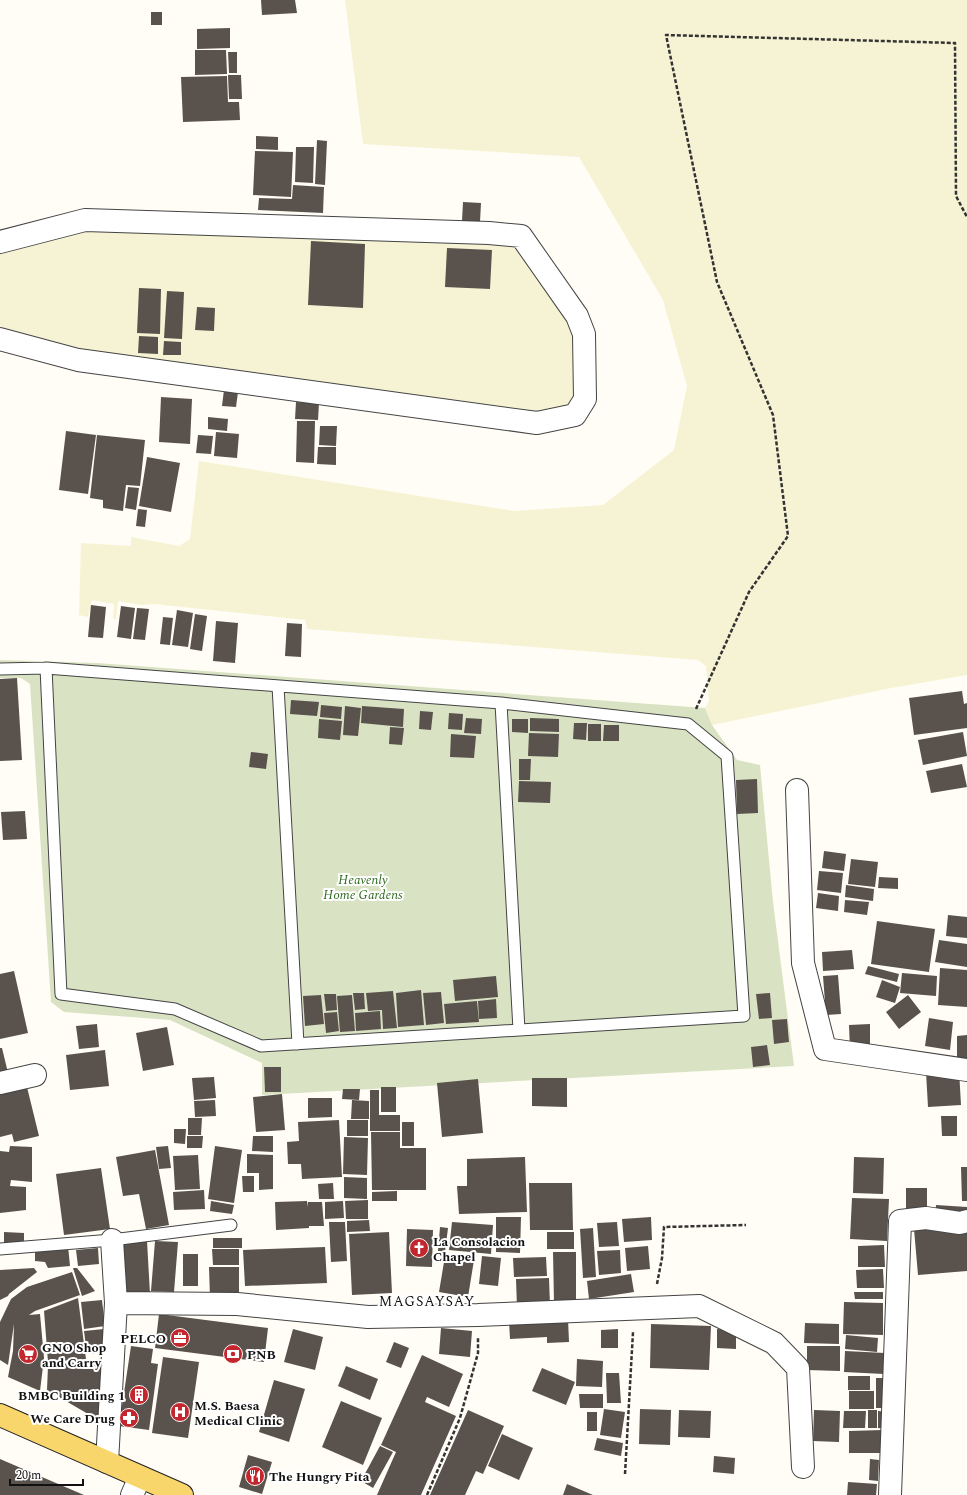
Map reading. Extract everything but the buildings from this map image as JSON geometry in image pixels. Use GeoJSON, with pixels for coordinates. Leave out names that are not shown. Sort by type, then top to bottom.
{"type":"FeatureCollection","features":[{"type":"Feature","properties":{"kind":"main road"},"geometry":{"type":"LineString","coordinates":[[0,1415],[107,1462],[136,1486],[182,1495]]}},
{"type":"Feature","properties":{"kind":"street"},"geometry":{"type":"LineString","coordinates":[[0,242],[85,220],[489,233],[520,236],[577,316],[584,334],[585,399],[575,415],[538,423],[78,360],[0,339]]}},
{"type":"Feature","properties":{"kind":"street"},"geometry":{"type":"LineString","coordinates":[[797,790],[803,963],[825,1049],[967,1070]]}},
{"type":"Feature","properties":{"kind":"street"},"geometry":{"type":"LineString","coordinates":[[0,1083],[35,1075]]}},
{"type":"Feature","properties":{"kind":"street"},"geometry":{"type":"LineString","coordinates":[[890,1495],[900,1221],[926,1218],[960,1222],[967,1221]]}},
{"type":"Feature","properties":{"kind":"street"},"geometry":{"type":"LineString","coordinates":[[107,1462],[116,1303],[112,1240]]}},
{"type":"Feature","properties":{"kind":"street"},"geometry":{"type":"LineString","coordinates":[[116,1303],[237,1304],[368,1317],[478,1315],[700,1306],[774,1343],[798,1368],[803,1467]]}},
{"type":"Feature","properties":{"kind":"lane"},"geometry":{"type":"LineString","coordinates":[[0,669],[46,668],[501,703],[688,724],[727,756],[744,1016],[261,1046],[175,1009],[61,994],[46,668]]}},
{"type":"Feature","properties":{"kind":"lane"},"geometry":{"type":"LineString","coordinates":[[278,686],[298,1044]]}},
{"type":"Feature","properties":{"kind":"lane"},"geometry":{"type":"LineString","coordinates":[[501,703],[519,1030]]}},
{"type":"Feature","properties":{"kind":"lane"},"geometry":{"type":"LineString","coordinates":[[0,1249],[112,1240],[231,1225]]}},
{"type":"Feature","properties":{"kind":"path"},"geometry":{"type":"LineString","coordinates":[[688,724],[748,592],[788,536],[773,415],[717,282],[666,35],[955,44],[956,196],[967,217]]}},
{"type":"Feature","properties":{"kind":"path"},"geometry":{"type":"LineString","coordinates":[[654,1308],[662,1258],[664,1227],[746,1225]]}},
{"type":"Feature","properties":{"kind":"path"},"geometry":{"type":"LineString","coordinates":[[601,1310],[633,1332],[625,1474]]}},
{"type":"Feature","properties":{"kind":"path"},"geometry":{"type":"LineString","coordinates":[[427,1495],[460,1418],[478,1353],[478,1315]]}},
{"type":"Feature","properties":{"kind":"shaded area"},"geometry":{"type":"Polygon","coordinates":[[[345,0],[967,0],[967,675],[891,688],[712,725],[705,708],[709,701],[706,666],[698,660],[307,629],[305,620],[154,604],[141,605],[118,601],[116,619],[113,619],[114,604],[92,600],[88,617],[79,615],[81,543],[131,546],[131,537],[179,546],[190,539],[199,461],[514,511],[603,505],[674,450],[687,386],[663,300],[579,157],[363,144],[345,0]]]}},
{"type":"Feature","properties":{"kind":"shaded area"},"geometry":{"type":"Polygon","coordinates":[[[89,227],[516,244],[570,318],[575,336],[577,395],[568,407],[539,415],[80,353],[0,329],[0,251],[89,227]]]}},
{"type":"Feature","properties":{"kind":"green space","name":"Heavenly Home Gardens"},"geometry":{"type":"Polygon","coordinates":[[[0,660],[97,663],[705,708],[712,725],[737,760],[760,765],[773,902],[794,1066],[262,1095],[262,1063],[170,1020],[64,1012],[51,1002],[30,684],[21,678],[0,678],[0,660]]]}},
{"type":"Feature","properties":{"kind":"place","name":"La Consolacion Chapel"},"geometry":{"type":"Point","coordinates":[419,1248]}},
{"type":"Feature","properties":{"kind":"place","name":"PELCO"},"geometry":{"type":"Point","coordinates":[180,1338]}},
{"type":"Feature","properties":{"kind":"place","name":"GNO Shop and Carry"},"geometry":{"type":"Point","coordinates":[28,1354]}},
{"type":"Feature","properties":{"kind":"place","name":"PNB"},"geometry":{"type":"Point","coordinates":[233,1354]}},
{"type":"Feature","properties":{"kind":"place","name":"BMBC Building 1"},"geometry":{"type":"Point","coordinates":[139,1395]}},
{"type":"Feature","properties":{"kind":"place","name":"M.S. Baesa Medical Clinic"},"geometry":{"type":"Point","coordinates":[180,1412]}},
{"type":"Feature","properties":{"kind":"place","name":"We Care Drug"},"geometry":{"type":"Point","coordinates":[129,1418]}},
{"type":"Feature","properties":{"kind":"place","name":"The Hungry Pita"},"geometry":{"type":"Point","coordinates":[255,1476]}},
{"type":"Feature","properties":{"kind":"district","name":"MAGSAYSAY"},"geometry":{"type":"Point","coordinates":[427,1301]}}]}
